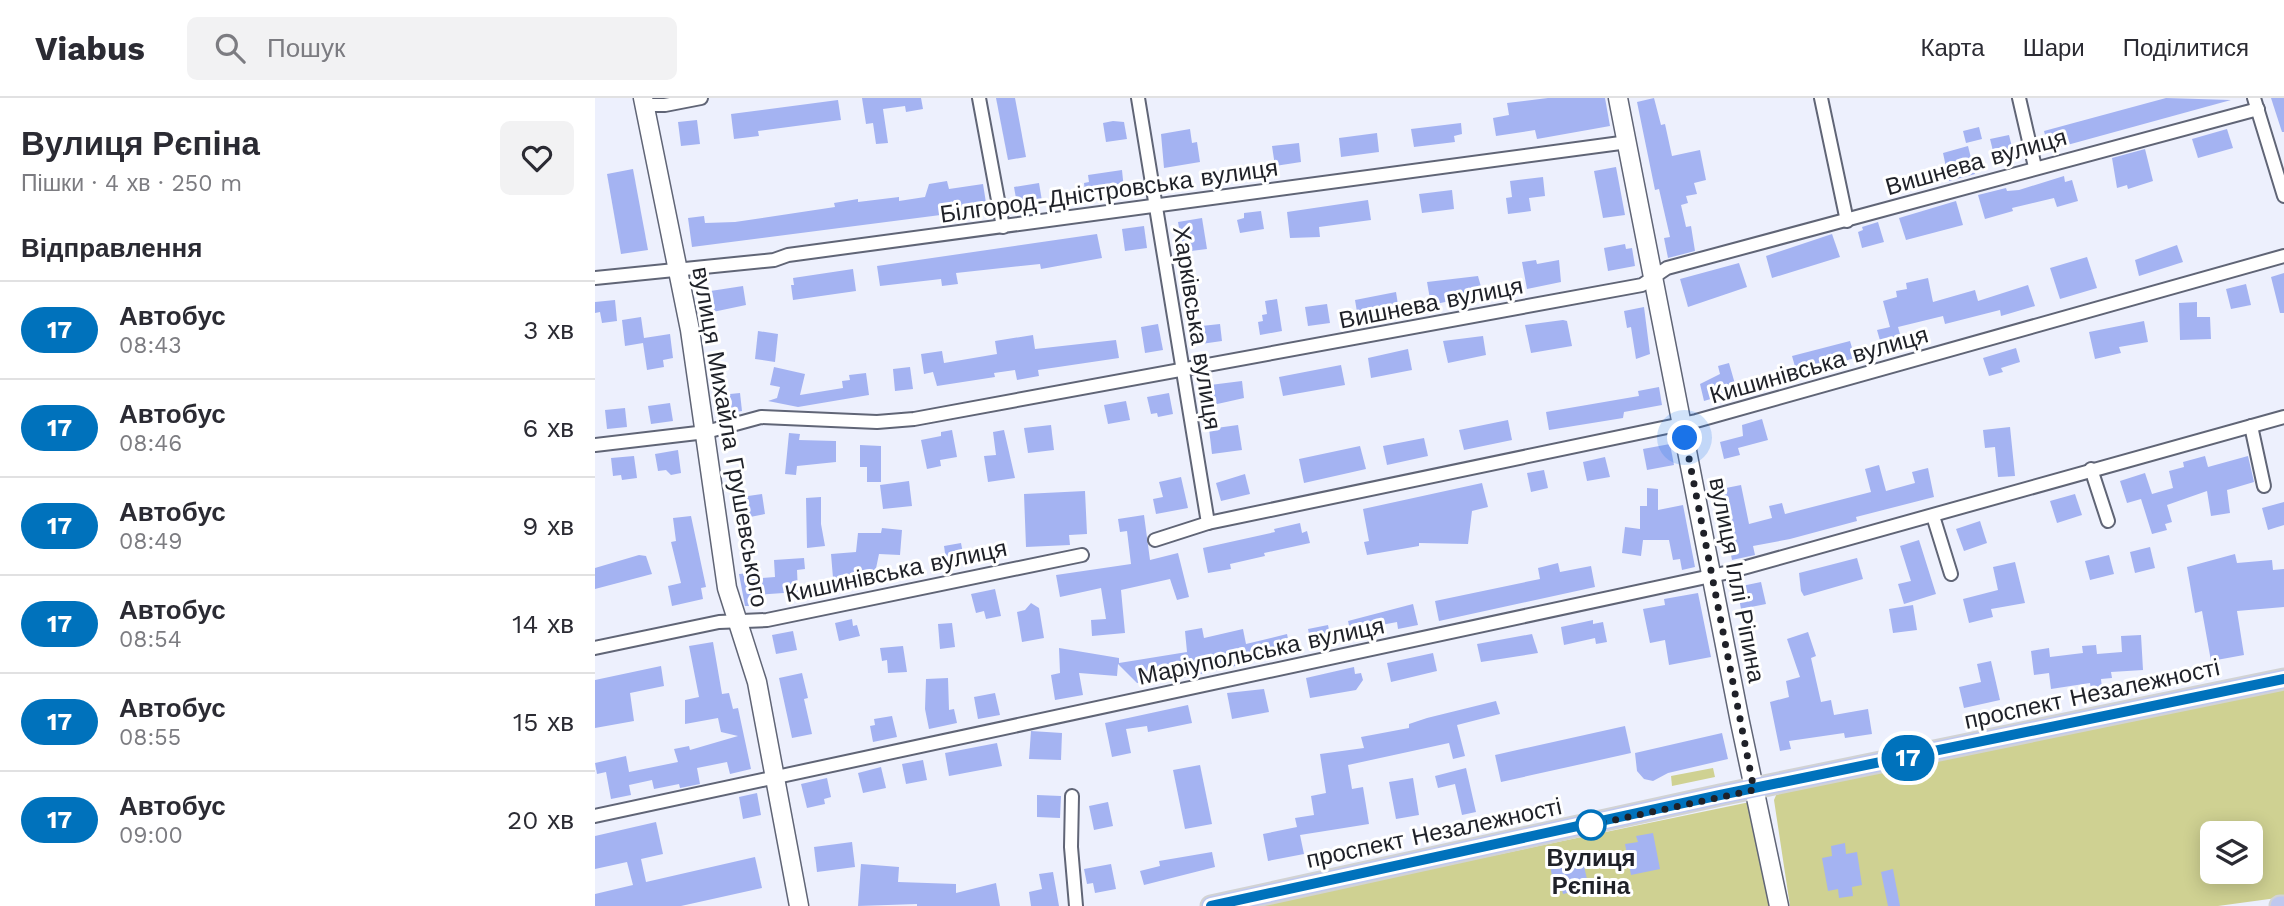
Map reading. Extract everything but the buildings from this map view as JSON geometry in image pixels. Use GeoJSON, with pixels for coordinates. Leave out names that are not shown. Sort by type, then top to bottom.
{"type":"FeatureCollection","features":[{"type":"Feature","properties":{"kind":"main road","name":"проспект Незалежності"},"geometry":{"type":"LineString","coordinates":[[1211,906],[2284,679]]}},
{"type":"Feature","properties":{"kind":"street"},"geometry":{"type":"LineString","coordinates":[[643,101],[701,98]]}},
{"type":"Feature","properties":{"kind":"street"},"geometry":{"type":"LineString","coordinates":[[979,98],[1003,227]]}},
{"type":"Feature","properties":{"kind":"street","name":"Харківська вулиця"},"geometry":{"type":"LineString","coordinates":[[1138,98],[1208,523]]}},
{"type":"Feature","properties":{"kind":"street","name":"вулиця Іллі Ріпина"},"geometry":{"type":"LineString","coordinates":[[1618,98],[1711,576],[1779,906]]}},
{"type":"Feature","properties":{"kind":"street"},"geometry":{"type":"LineString","coordinates":[[1821,98],[1847,221]]}},
{"type":"Feature","properties":{"kind":"street"},"geometry":{"type":"LineString","coordinates":[[2019,98],[2035,167]]}},
{"type":"Feature","properties":{"kind":"street","name":"вулиця Михайла Грушевського"},"geometry":{"type":"LineString","coordinates":[[643,101],[706,432],[724,570],[736,621],[751,659],[776,776],[799,906]]}},
{"type":"Feature","properties":{"kind":"street"},"geometry":{"type":"LineString","coordinates":[[2256,103],[2284,197]]}},
{"type":"Feature","properties":{"kind":"street","name":"Вишнева вулиця"},"geometry":{"type":"LineString","coordinates":[[595,445],[706,432],[761,417],[877,422],[914,419],[1183,372],[1642,285],[1667,268],[1847,221],[2256,103]]}},
{"type":"Feature","properties":{"kind":"street","name":"Білгород-Дністровська вулиця"},"geometry":{"type":"LineString","coordinates":[[595,278],[775,260],[1155,205],[1628,142]]}},
{"type":"Feature","properties":{"kind":"street","name":"Кишинівська вулиця"},"geometry":{"type":"LineString","coordinates":[[1155,540],[1208,523],[1682,424],[2284,256]]}},
{"type":"Feature","properties":{"kind":"street","name":"Маріупольська вулиця"},"geometry":{"type":"LineString","coordinates":[[595,816],[1711,576],[2284,417]]}},
{"type":"Feature","properties":{"kind":"street"},"geometry":{"type":"LineString","coordinates":[[2251,426],[2264,486]]}},
{"type":"Feature","properties":{"kind":"street"},"geometry":{"type":"LineString","coordinates":[[2091,469],[2108,521]]}},
{"type":"Feature","properties":{"kind":"street"},"geometry":{"type":"LineString","coordinates":[[1933,516],[1951,575]]}},
{"type":"Feature","properties":{"kind":"street","name":"Кишинівська вулиця"},"geometry":{"type":"LineString","coordinates":[[595,648],[719,622],[767,620],[1081,555]]}},
{"type":"Feature","properties":{"kind":"street"},"geometry":{"type":"LineString","coordinates":[[1072,796],[1071,847],[1076,906]]}},
{"type":"Feature","properties":{"kind":"green space"},"geometry":{"type":"Polygon","coordinates":[[[2284,685],[2284,897],[2218,906],[1790,906],[1774,800],[1777,793],[2284,685]]]}},
{"type":"Feature","properties":{"kind":"green space"},"geometry":{"type":"Polygon","coordinates":[[[1713,768],[1715,777],[1672,786],[1671,776],[1713,768]]]}},
{"type":"Feature","properties":{"kind":"green space"},"geometry":{"type":"Polygon","coordinates":[[[1749,803],[1772,906],[1251,906],[1749,803]]]}},
{"type":"Feature","properties":{"kind":"bus line","name":"17"},"geometry":{"type":"LineString","coordinates":[[1211,906],[1720,795],[2284,679]]}},
{"type":"Feature","properties":{"kind":"place","name":"Вулиця Рєпіна"},"geometry":{"type":"Point","coordinates":[1591,825]}},
{"type":"Feature","properties":{"kind":"route"},"geometry":{"type":"LineString","coordinates":[[1591,825],[1720,795],[1754,790],[1685,438]]}}]}
